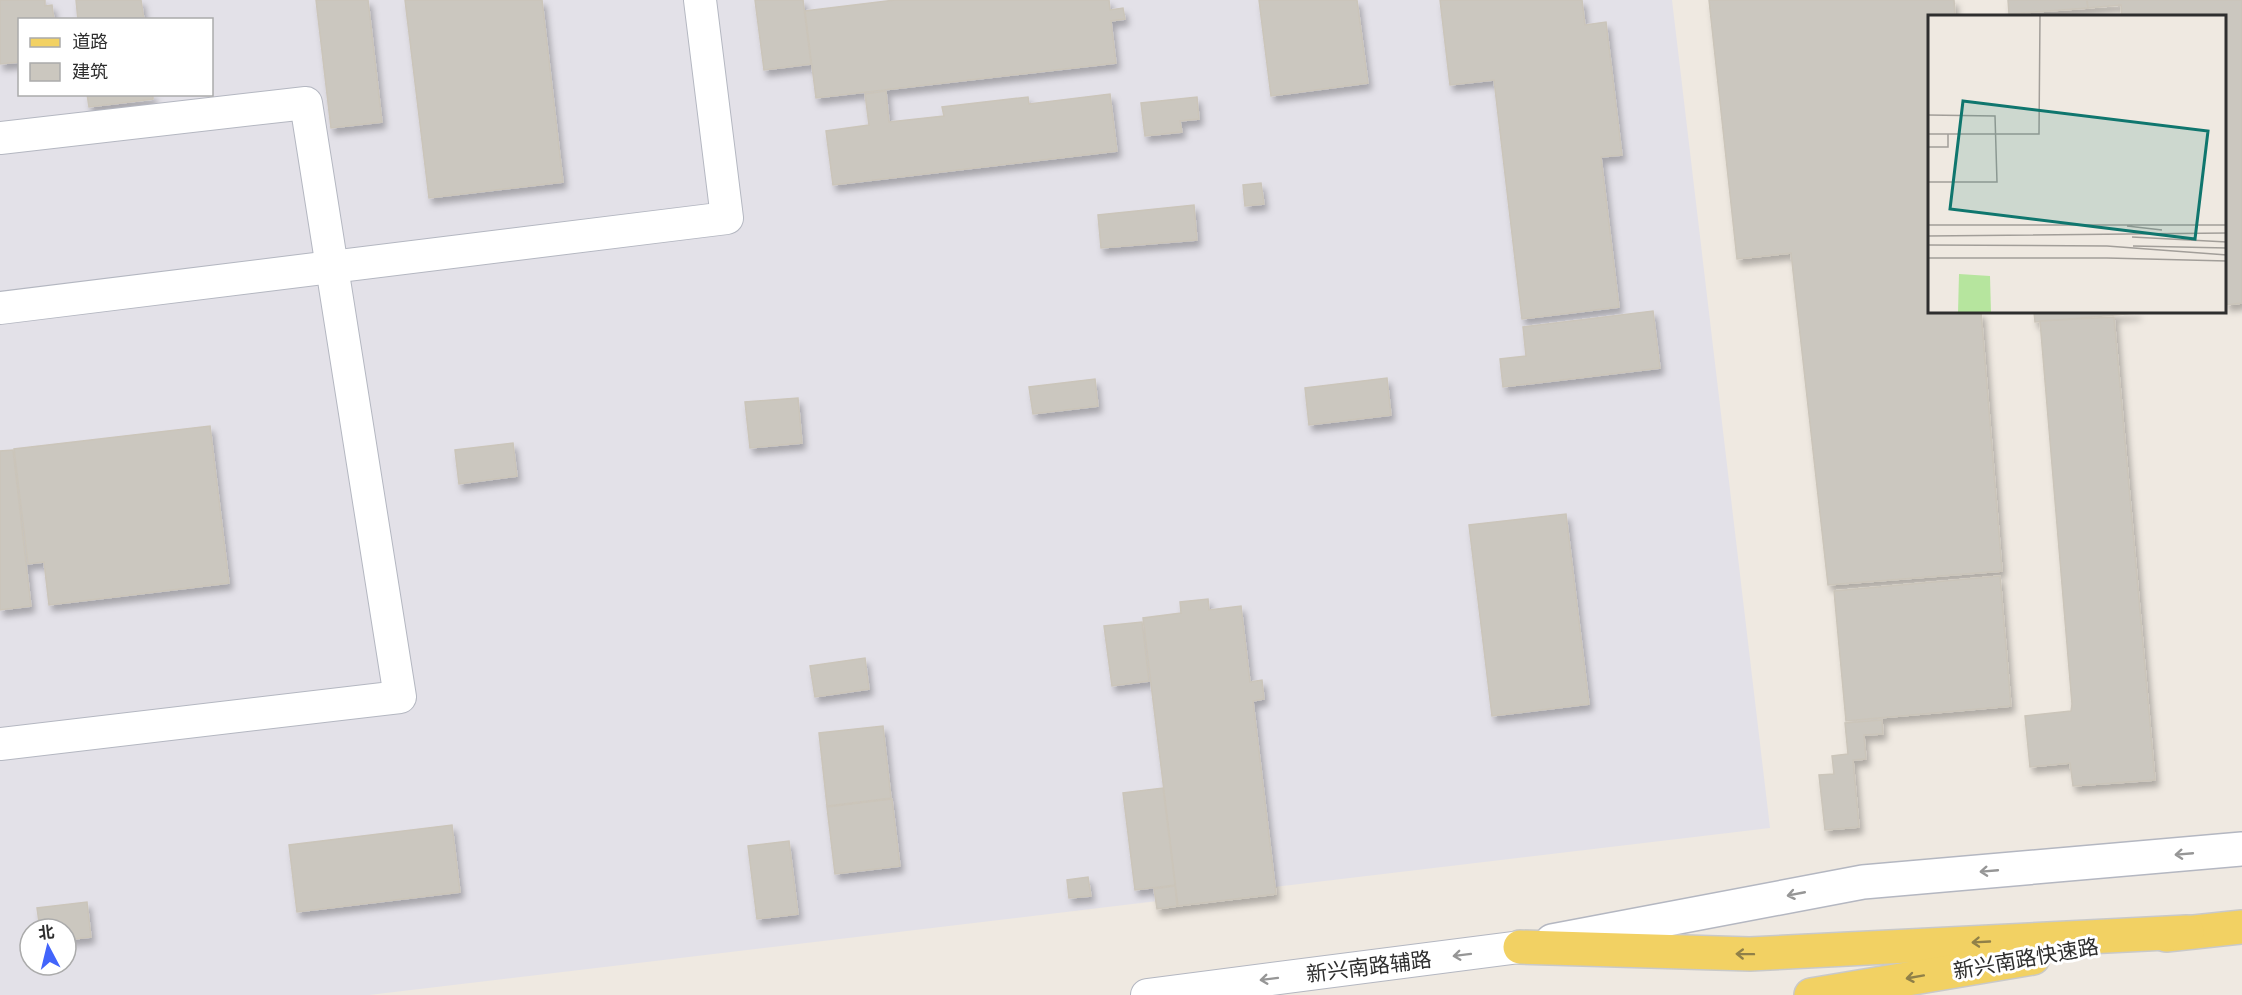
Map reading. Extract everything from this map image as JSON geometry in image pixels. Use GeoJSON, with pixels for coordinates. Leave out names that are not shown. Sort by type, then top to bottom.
{"type":"FeatureCollection","features":[{"type":"Feature","properties":{"kind":"main road"},"geometry":{"type":"LineString","coordinates":[[1520,947],[1863,882],[2242,849]]}},
{"type":"Feature","properties":{"kind":"main road","name":"新兴南路快速路"},"geometry":{"type":"LineString","coordinates":[[1811,995],[2187,932],[2242,927]]}},
{"type":"Feature","properties":{"kind":"main road"},"geometry":{"type":"LineString","coordinates":[[1520,947],[1750,954],[2187,932]]}},
{"type":"Feature","properties":{"kind":"street"},"geometry":{"type":"LineString","coordinates":[[0,308],[727,219],[700,0]]}},
{"type":"Feature","properties":{"kind":"street"},"geometry":{"type":"LineString","coordinates":[[0,138],[306,103],[400,697],[0,744]]}},
{"type":"Feature","properties":{"kind":"street","name":"新兴南路辅路"},"geometry":{"type":"LineString","coordinates":[[1147,995],[1520,947]]}},
{"type":"Feature","properties":{"kind":"shaded area"},"geometry":{"type":"Polygon","coordinates":[[[0,0],[1672,0],[1770,828],[369,995],[0,995],[0,0]]]}},
{"type":"Feature","properties":{"kind":"building"},"geometry":{"type":"Polygon","coordinates":[[[0,0],[45,0],[45,6],[52,5],[54,18],[18,18],[18,62],[0,64],[0,0]]]}},
{"type":"Feature","properties":{"kind":"building"},"geometry":{"type":"Polygon","coordinates":[[[76,0],[141,0],[144,18],[78,18],[76,0]]]}},
{"type":"Feature","properties":{"kind":"building"},"geometry":{"type":"Polygon","coordinates":[[[316,0],[368,0],[382,122],[331,128],[316,0]]]}},
{"type":"Feature","properties":{"kind":"building"},"geometry":{"type":"Polygon","coordinates":[[[405,0],[542,0],[563,182],[429,198],[405,0]]]}},
{"type":"Feature","properties":{"kind":"building"},"geometry":{"type":"Polygon","coordinates":[[[755,0],[803,0],[811,64],[764,70],[755,0]]]}},
{"type":"Feature","properties":{"kind":"building"},"geometry":{"type":"Polygon","coordinates":[[[895,0],[1109,0],[1110,10],[1123,8],[1125,19],[1111,21],[1116,63],[816,98],[805,11],[895,0]]]}},
{"type":"Feature","properties":{"kind":"building"},"geometry":{"type":"Polygon","coordinates":[[[1259,0],[1357,0],[1368,83],[1271,96],[1259,0]]]}},
{"type":"Feature","properties":{"kind":"building"},"geometry":{"type":"Polygon","coordinates":[[[1440,0],[1582,0],[1585,25],[1606,22],[1622,155],[1601,157],[1619,307],[1522,319],[1494,80],[1450,85],[1440,0]]]}},
{"type":"Feature","properties":{"kind":"building"},"geometry":{"type":"Polygon","coordinates":[[[1709,0],[1954,0],[1955,15],[1928,15],[1928,314],[1981,314],[2002,571],[1828,585],[1791,253],[1737,259],[1709,0]]]}},
{"type":"Feature","properties":{"kind":"building"},"geometry":{"type":"Polygon","coordinates":[[[2008,0],[2087,0],[2088,8],[2009,14],[2008,0]]]}},
{"type":"Feature","properties":{"kind":"building"},"geometry":{"type":"Polygon","coordinates":[[[2087,0],[2242,0],[2242,303],[2227,305],[2227,15],[2122,15],[2121,5],[2088,8],[2087,0]]]}},
{"type":"Feature","properties":{"kind":"building"},"geometry":{"type":"Polygon","coordinates":[[[886,91],[889,122],[944,116],[942,107],[1028,97],[1029,104],[1110,94],[1117,151],[833,185],[826,131],[869,125],[865,94],[886,91]]]}},
{"type":"Feature","properties":{"kind":"building"},"geometry":{"type":"Polygon","coordinates":[[[87,96],[153,96],[153,99],[89,107],[87,96]]]}},
{"type":"Feature","properties":{"kind":"building"},"geometry":{"type":"Polygon","coordinates":[[[1197,97],[1199,119],[1180,121],[1182,132],[1145,136],[1141,103],[1197,97]]]}},
{"type":"Feature","properties":{"kind":"building"},"geometry":{"type":"Polygon","coordinates":[[[1261,183],[1264,204],[1245,206],[1243,185],[1261,183]]]}},
{"type":"Feature","properties":{"kind":"building"},"geometry":{"type":"Polygon","coordinates":[[[1194,205],[1197,240],[1101,248],[1098,215],[1194,205]]]}},
{"type":"Feature","properties":{"kind":"building"},"geometry":{"type":"Polygon","coordinates":[[[1653,311],[1660,368],[1503,387],[1500,359],[1526,356],[1523,327],[1653,311]]]}},
{"type":"Feature","properties":{"kind":"building"},"geometry":{"type":"Polygon","coordinates":[[[2034,314],[2126,314],[2035,322],[2034,314]]]}},
{"type":"Feature","properties":{"kind":"building"},"geometry":{"type":"Polygon","coordinates":[[[2114,317],[2155,780],[2073,786],[2070,763],[2030,767],[2025,716],[2071,711],[2072,704],[2040,321],[2114,317]]]}},
{"type":"Feature","properties":{"kind":"building"},"geometry":{"type":"Polygon","coordinates":[[[1387,378],[1391,415],[1309,425],[1305,388],[1387,378]]]}},
{"type":"Feature","properties":{"kind":"building"},"geometry":{"type":"Polygon","coordinates":[[[1095,379],[1098,406],[1033,414],[1029,387],[1095,379]]]}},
{"type":"Feature","properties":{"kind":"building"},"geometry":{"type":"Polygon","coordinates":[[[798,398],[802,443],[750,448],[745,402],[798,398]]]}},
{"type":"Feature","properties":{"kind":"building"},"geometry":{"type":"Polygon","coordinates":[[[210,426],[229,583],[49,605],[44,562],[28,564],[14,449],[210,426]]]}},
{"type":"Feature","properties":{"kind":"building"},"geometry":{"type":"Polygon","coordinates":[[[513,443],[517,476],[459,484],[455,450],[513,443]]]}},
{"type":"Feature","properties":{"kind":"building"},"geometry":{"type":"Polygon","coordinates":[[[13,450],[31,606],[0,610],[0,451],[13,450]]]}},
{"type":"Feature","properties":{"kind":"building"},"geometry":{"type":"Polygon","coordinates":[[[1566,514],[1589,704],[1492,716],[1469,525],[1566,514]]]}},
{"type":"Feature","properties":{"kind":"building"},"geometry":{"type":"Polygon","coordinates":[[[2000,576],[2011,706],[1846,721],[1834,591],[2000,576]]]}},
{"type":"Feature","properties":{"kind":"building"},"geometry":{"type":"Polygon","coordinates":[[[1208,599],[1209,610],[1241,606],[1250,682],[1262,680],[1264,699],[1253,701],[1276,894],[1178,906],[1143,618],[1181,613],[1180,602],[1208,599]]]}},
{"type":"Feature","properties":{"kind":"building"},"geometry":{"type":"Polygon","coordinates":[[[1142,622],[1149,681],[1112,686],[1104,626],[1142,622]]]}},
{"type":"Feature","properties":{"kind":"building"},"geometry":{"type":"Polygon","coordinates":[[[865,658],[869,689],[815,697],[810,666],[865,658]]]}},
{"type":"Feature","properties":{"kind":"building"},"geometry":{"type":"Polygon","coordinates":[[[1882,720],[1883,734],[1864,735],[1866,759],[1853,760],[1859,827],[1825,830],[1819,775],[1834,774],[1832,756],[1848,754],[1845,723],[1882,720]]]}},
{"type":"Feature","properties":{"kind":"building"},"geometry":{"type":"Polygon","coordinates":[[[883,726],[891,798],[827,806],[819,733],[883,726]]]}},
{"type":"Feature","properties":{"kind":"building"},"geometry":{"type":"Polygon","coordinates":[[[1163,788],[1175,885],[1135,890],[1123,793],[1163,788]]]}},
{"type":"Feature","properties":{"kind":"building"},"geometry":{"type":"Polygon","coordinates":[[[892,799],[900,866],[835,874],[827,807],[892,799]]]}},
{"type":"Feature","properties":{"kind":"building"},"geometry":{"type":"Polygon","coordinates":[[[452,825],[460,892],[297,912],[289,845],[452,825]]]}},
{"type":"Feature","properties":{"kind":"building"},"geometry":{"type":"Polygon","coordinates":[[[789,841],[798,914],[757,919],[748,846],[789,841]]]}},
{"type":"Feature","properties":{"kind":"building"},"geometry":{"type":"Polygon","coordinates":[[[1088,877],[1091,896],[1069,898],[1067,880],[1088,877]]]}},
{"type":"Feature","properties":{"kind":"building"},"geometry":{"type":"Polygon","coordinates":[[[1175,886],[1177,906],[1157,909],[1154,889],[1175,886]]]}},
{"type":"Feature","properties":{"kind":"building"},"geometry":{"type":"Polygon","coordinates":[[[87,902],[91,937],[78,939],[78,917],[38,917],[37,908],[87,902]]]}}]}
